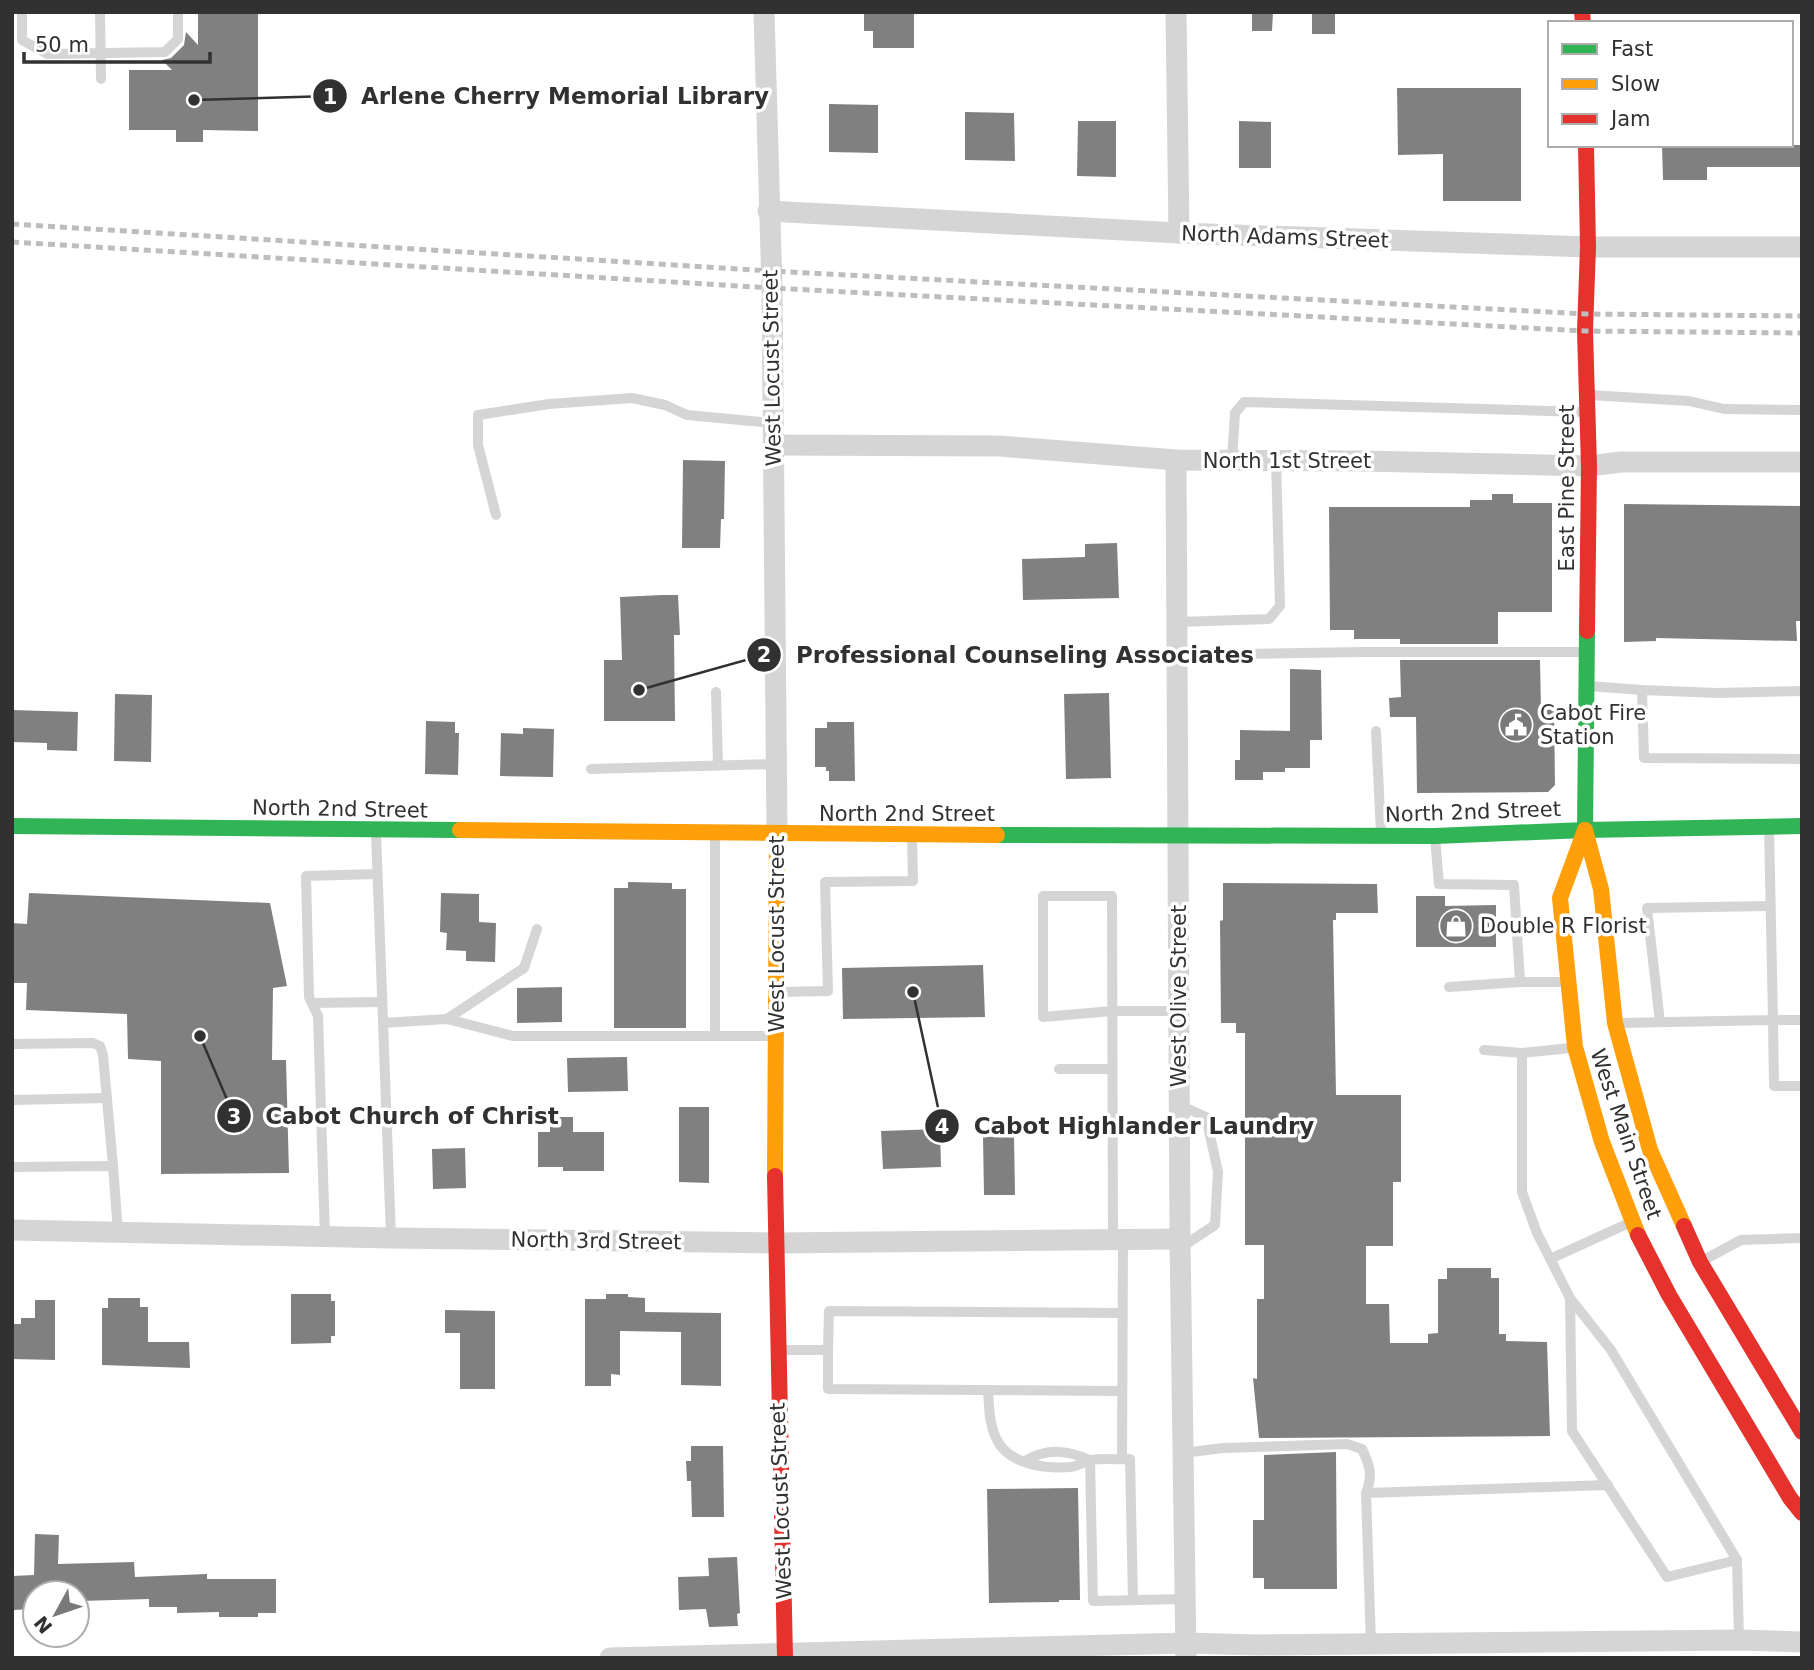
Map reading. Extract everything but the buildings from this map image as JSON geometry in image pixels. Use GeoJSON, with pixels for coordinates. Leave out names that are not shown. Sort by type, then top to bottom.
{"type":"FeatureCollection","features":[{"type":"Feature","properties":{"kind":"main road","name":"East Pine Street"},"geometry":{"type":"LineString","coordinates":[[1586,147],[1586,830]]}},
{"type":"Feature","properties":{"kind":"main road","name":"North 2nd Street"},"geometry":{"type":"LineString","coordinates":[[12,826],[1178,837],[1435,836],[1802,826]]}},
{"type":"Feature","properties":{"kind":"main road","name":"West Main Street"},"geometry":{"type":"LineString","coordinates":[[1586,830],[1560,898],[1575,1047],[1602,1142],[1631,1222],[1669,1295],[1790,1499],[1802,1513]]}},
{"type":"Feature","properties":{"kind":"main road","name":"West Main Street"},"geometry":{"type":"LineString","coordinates":[[1586,830],[1601,889],[1615,1023],[1650,1150],[1700,1262],[1800,1425]]}},
{"type":"Feature","properties":{"kind":"main road","name":"West Locust Street"},"geometry":{"type":"LineString","coordinates":[[778,835],[775,1243],[785,1656]]}},
{"type":"Feature","properties":{"kind":"street","name":"West Locust Street"},"geometry":{"type":"LineString","coordinates":[[764,12],[772,288],[771,423],[778,835]]}},
{"type":"Feature","properties":{"kind":"street"},"geometry":{"type":"LineString","coordinates":[[1176,12],[1179,233]]}},
{"type":"Feature","properties":{"kind":"street","name":"North Adams Street"},"geometry":{"type":"LineString","coordinates":[[768,211],[1179,233],[1588,247],[1802,247]]}},
{"type":"Feature","properties":{"kind":"street","name":"North 1st Street"},"geometry":{"type":"LineString","coordinates":[[773,445],[999,446],[1176,460],[1588,467],[1621,462],[1802,462]]}},
{"type":"Feature","properties":{"kind":"street","name":"West Olive Street"},"geometry":{"type":"LineString","coordinates":[[1176,460],[1180,1244],[1186,1650]]}},
{"type":"Feature","properties":{"kind":"street","name":"North 3rd Street"},"geometry":{"type":"LineString","coordinates":[[12,1230],[775,1243],[1118,1240],[1180,1244]]}},
{"type":"Feature","properties":{"kind":"street"},"geometry":{"type":"LineString","coordinates":[[610,1658],[1258,1651],[1371,1644],[1593,1650],[1739,1640],[1802,1642]]}},
{"type":"Feature","properties":{"kind":"lane"},"geometry":{"type":"LineString","coordinates":[[12,13],[22,12],[22,40],[47,54],[165,52],[178,39],[178,12]]}},
{"type":"Feature","properties":{"kind":"lane"},"geometry":{"type":"LineString","coordinates":[[100,12],[101,79]]}},
{"type":"Feature","properties":{"kind":"lane"},"geometry":{"type":"LineString","coordinates":[[1588,395],[1689,401],[1724,409],[1802,411]]}},
{"type":"Feature","properties":{"kind":"lane"},"geometry":{"type":"LineString","coordinates":[[496,515],[478,444],[478,415],[549,404],[632,398],[666,405],[687,415],[771,423]]}},
{"type":"Feature","properties":{"kind":"lane"},"geometry":{"type":"LineString","coordinates":[[1232,460],[1235,413],[1244,402],[1587,412]]}},
{"type":"Feature","properties":{"kind":"lane"},"geometry":{"type":"LineString","coordinates":[[1178,622],[1269,619],[1280,606],[1276,460]]}},
{"type":"Feature","properties":{"kind":"lane"},"geometry":{"type":"LineString","coordinates":[[1179,655],[1588,652]]}},
{"type":"Feature","properties":{"kind":"lane"},"geometry":{"type":"LineString","coordinates":[[1588,686],[1718,693],[1802,691]]}},
{"type":"Feature","properties":{"kind":"lane"},"geometry":{"type":"LineString","coordinates":[[1642,690],[1644,758],[1802,759]]}},
{"type":"Feature","properties":{"kind":"lane"},"geometry":{"type":"LineString","coordinates":[[716,692],[719,765]]}},
{"type":"Feature","properties":{"kind":"lane"},"geometry":{"type":"LineString","coordinates":[[1376,731],[1381,836]]}},
{"type":"Feature","properties":{"kind":"lane"},"geometry":{"type":"LineString","coordinates":[[591,769],[776,764]]}},
{"type":"Feature","properties":{"kind":"lane"},"geometry":{"type":"LineString","coordinates":[[1769,827],[1774,1086],[1802,1086]]}},
{"type":"Feature","properties":{"kind":"lane"},"geometry":{"type":"LineString","coordinates":[[376,830],[391,1238]]}},
{"type":"Feature","properties":{"kind":"lane"},"geometry":{"type":"LineString","coordinates":[[715,834],[715,1036]]}},
{"type":"Feature","properties":{"kind":"lane"},"geometry":{"type":"LineString","coordinates":[[777,992],[828,991],[825,882],[913,881],[912,835]]}},
{"type":"Feature","properties":{"kind":"lane"},"geometry":{"type":"LineString","coordinates":[[1435,836],[1439,884],[1514,885],[1520,982]]}},
{"type":"Feature","properties":{"kind":"lane"},"geometry":{"type":"LineString","coordinates":[[325,1237],[318,1016],[309,997],[306,876],[377,874]]}},
{"type":"Feature","properties":{"kind":"lane"},"geometry":{"type":"LineString","coordinates":[[1122,1459],[1122,1313],[1112,1069],[1112,1011],[1112,896],[1043,895],[1044,1017],[1112,1011],[1179,1011]]}},
{"type":"Feature","properties":{"kind":"lane"},"geometry":{"type":"LineString","coordinates":[[1660,1022],[1647,908],[1770,906]]}},
{"type":"Feature","properties":{"kind":"lane"},"geometry":{"type":"LineString","coordinates":[[447,1019],[524,968],[537,929]]}},
{"type":"Feature","properties":{"kind":"lane"},"geometry":{"type":"LineString","coordinates":[[1449,987],[1569,982]]}},
{"type":"Feature","properties":{"kind":"lane"},"geometry":{"type":"LineString","coordinates":[[312,1003],[382,1002]]}},
{"type":"Feature","properties":{"kind":"lane"},"geometry":{"type":"LineString","coordinates":[[383,1023],[447,1019],[513,1036],[777,1036]]}},
{"type":"Feature","properties":{"kind":"lane"},"geometry":{"type":"LineString","coordinates":[[1615,1023],[1802,1020]]}},
{"type":"Feature","properties":{"kind":"lane"},"geometry":{"type":"LineString","coordinates":[[12,1044],[93,1043],[100,1046],[103,1055],[118,1233]]}},
{"type":"Feature","properties":{"kind":"lane"},"geometry":{"type":"LineString","coordinates":[[1484,1049],[1522,1053],[1575,1047]]}},
{"type":"Feature","properties":{"kind":"lane"},"geometry":{"type":"LineString","coordinates":[[1522,1053],[1522,1192],[1537,1233],[1570,1298],[1611,1350],[1737,1560],[1739,1640]]}},
{"type":"Feature","properties":{"kind":"lane"},"geometry":{"type":"LineString","coordinates":[[1059,1069],[1112,1069]]}},
{"type":"Feature","properties":{"kind":"lane"},"geometry":{"type":"LineString","coordinates":[[12,1100],[107,1098]]}},
{"type":"Feature","properties":{"kind":"lane"},"geometry":{"type":"LineString","coordinates":[[1179,1105],[1206,1117],[1218,1172],[1215,1225],[1180,1244]]}},
{"type":"Feature","properties":{"kind":"lane"},"geometry":{"type":"LineString","coordinates":[[12,1167],[113,1166]]}},
{"type":"Feature","properties":{"kind":"lane"},"geometry":{"type":"LineString","coordinates":[[1550,1259],[1631,1222]]}},
{"type":"Feature","properties":{"kind":"lane"},"geometry":{"type":"LineString","coordinates":[[1700,1262],[1741,1240],[1802,1238]]}},
{"type":"Feature","properties":{"kind":"lane"},"geometry":{"type":"LineString","coordinates":[[1570,1298],[1572,1431],[1667,1577],[1737,1560]]}},
{"type":"Feature","properties":{"kind":"lane"},"geometry":{"type":"LineString","coordinates":[[1122,1313],[829,1311],[828,1350],[828,1389],[1122,1391]]}},
{"type":"Feature","properties":{"kind":"lane"},"geometry":{"type":"LineString","coordinates":[[777,1350],[828,1350]]}},
{"type":"Feature","properties":{"kind":"lane"},"geometry":{"type":"LineString","coordinates":[[988,1390],[991,1426],[997,1441],[1005,1452],[1016,1459],[1025,1461],[1040,1452],[1074,1452],[1090,1460],[1130,1459],[1133,1600]]}},
{"type":"Feature","properties":{"kind":"lane"},"geometry":{"type":"LineString","coordinates":[[1183,1453],[1223,1448],[1347,1444],[1362,1449],[1372,1478],[1366,1493],[1371,1644]]}},
{"type":"Feature","properties":{"kind":"lane"},"geometry":{"type":"LineString","coordinates":[[1090,1460],[1093,1601],[1184,1599]]}},
{"type":"Feature","properties":{"kind":"lane"},"geometry":{"type":"LineString","coordinates":[[1366,1493],[1608,1485]]}},
{"type":"Feature","properties":{"kind":"railway"},"geometry":{"type":"LineString","coordinates":[[12,224],[771,271],[1586,314],[1802,316]]}},
{"type":"Feature","properties":{"kind":"railway"},"geometry":{"type":"LineString","coordinates":[[12,242],[772,288],[1585,331],[1802,333]]}},
{"type":"Feature","properties":{"kind":"traffic: fast"},"geometry":{"type":"LineString","coordinates":[[1587,631],[1585,830],[1802,826]]}},
{"type":"Feature","properties":{"kind":"traffic: fast"},"geometry":{"type":"LineString","coordinates":[[12,826],[460,830]]}},
{"type":"Feature","properties":{"kind":"traffic: fast"},"geometry":{"type":"LineString","coordinates":[[997,835],[1435,836],[1585,830]]}},
{"type":"Feature","properties":{"kind":"traffic: slow"},"geometry":{"type":"LineString","coordinates":[[460,830],[997,835]]}},
{"type":"Feature","properties":{"kind":"traffic: slow"},"geometry":{"type":"LineString","coordinates":[[1585,830],[1560,898],[1575,1047],[1602,1142],[1638,1235]]}},
{"type":"Feature","properties":{"kind":"traffic: slow"},"geometry":{"type":"LineString","coordinates":[[1585,830],[1601,889],[1615,1023],[1650,1150],[1684,1226]]}},
{"type":"Feature","properties":{"kind":"traffic: slow"},"geometry":{"type":"LineString","coordinates":[[775,1176],[777,834]]}},
{"type":"Feature","properties":{"kind":"traffic: jam"},"geometry":{"type":"LineString","coordinates":[[1582,12],[1583,21]]}},
{"type":"Feature","properties":{"kind":"traffic: jam"},"geometry":{"type":"LineString","coordinates":[[1586,147],[1588,247],[1585,331],[1589,466],[1587,631]]}},
{"type":"Feature","properties":{"kind":"traffic: jam"},"geometry":{"type":"LineString","coordinates":[[775,1176],[785,1658]]}},
{"type":"Feature","properties":{"kind":"traffic: jam"},"geometry":{"type":"LineString","coordinates":[[1684,1226],[1700,1262],[1802,1432]]}},
{"type":"Feature","properties":{"kind":"traffic: jam"},"geometry":{"type":"LineString","coordinates":[[1638,1235],[1669,1295],[1790,1498],[1802,1513]]}},
{"type":"Feature","properties":{"kind":"place","name":"Arlene Cherry Memorial Library"},"geometry":{"type":"Point","coordinates":[194,100]}},
{"type":"Feature","properties":{"kind":"place","name":"Professional Counseling Associates"},"geometry":{"type":"Point","coordinates":[639,690]}},
{"type":"Feature","properties":{"kind":"place","name":"Cabot Fire Station"},"geometry":{"type":"Point","coordinates":[1516,725]}},
{"type":"Feature","properties":{"kind":"place","name":"Double R Florist"},"geometry":{"type":"Point","coordinates":[1456,926]}},
{"type":"Feature","properties":{"kind":"place","name":"Cabot Highlander Laundry"},"geometry":{"type":"Point","coordinates":[913,992]}},
{"type":"Feature","properties":{"kind":"place","name":"Cabot Church of Christ"},"geometry":{"type":"Point","coordinates":[200,1036]}}]}
